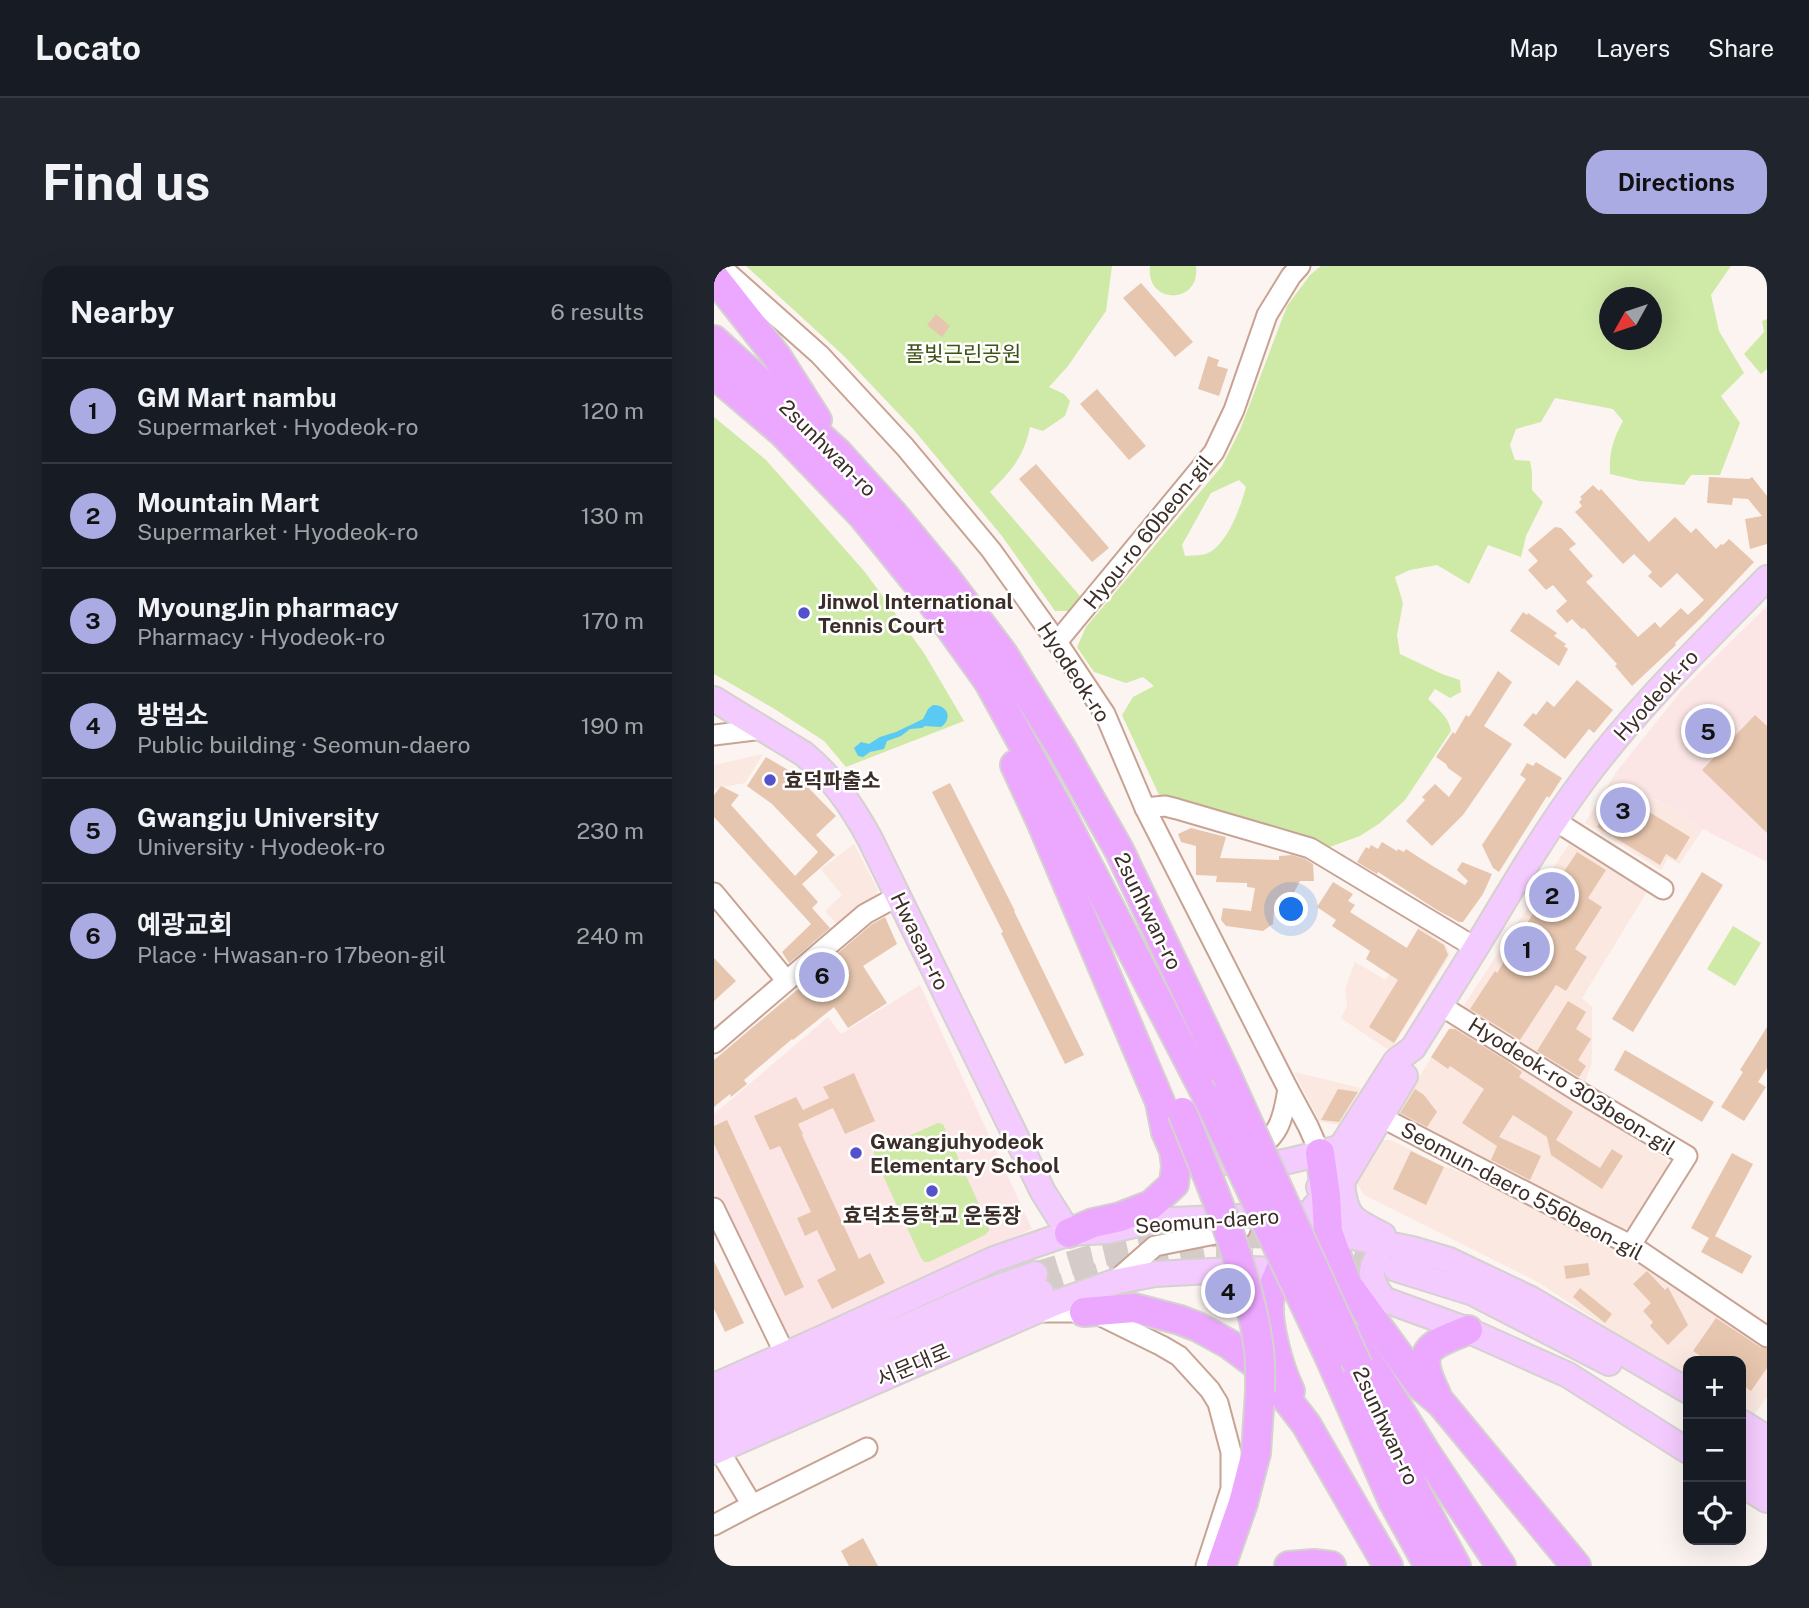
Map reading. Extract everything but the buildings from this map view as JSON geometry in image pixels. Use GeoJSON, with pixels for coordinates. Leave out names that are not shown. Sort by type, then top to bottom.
{"type":"FeatureCollection","features":[{"type":"Feature","properties":{"kind":"highway"},"geometry":{"type":"LineString","coordinates":[[714,277],[777,357],[837,452]]}},
{"type":"Feature","properties":{"kind":"highway","name":"2sunhwan-ro"},"geometry":{"type":"LineString","coordinates":[[714,340],[837,452],[936,567],[1003,654],[1063,751],[1119,850],[1226,1074],[1334,1312],[1368,1372],[1419,1498],[1456,1566]]}},
{"type":"Feature","properties":{"kind":"highway","name":"2sunhwan-ro"},"geometry":{"type":"LineString","coordinates":[[714,374],[782,432],[862,515],[926,594],[989,682],[1064,819],[1208,1098],[1330,1358],[1393,1501],[1429,1566]]}},
{"type":"Feature","properties":{"kind":"highway"},"geometry":{"type":"LineString","coordinates":[[926,594],[1007,747],[1171,1107],[1210,1182],[1236,1255],[1259,1346],[1260,1392],[1256,1453],[1243,1503],[1221,1566]]}},
{"type":"Feature","properties":{"kind":"highway"},"geometry":{"type":"LineString","coordinates":[[1064,819],[1171,1107],[1166,1132],[1174,1150],[1176,1166],[1174,1184],[1151,1205],[1069,1233]]}},
{"type":"Feature","properties":{"kind":"highway"},"geometry":{"type":"LineString","coordinates":[[1326,1178],[1328,1232],[1347,1284],[1421,1386],[1441,1403],[1576,1566]]}},
{"type":"Feature","properties":{"kind":"highway"},"geometry":{"type":"LineString","coordinates":[[1280,1270],[1270,1297],[1270,1318],[1283,1378],[1306,1424],[1388,1566]]}},
{"type":"Feature","properties":{"kind":"highway"},"geometry":{"type":"LineString","coordinates":[[1084,1312],[1134,1308],[1198,1327],[1229,1344],[1265,1371],[1306,1424]]}},
{"type":"Feature","properties":{"kind":"highway"},"geometry":{"type":"LineString","coordinates":[[1441,1403],[1424,1363],[1435,1344],[1468,1330]]}},
{"type":"Feature","properties":{"kind":"highway"},"geometry":{"type":"LineString","coordinates":[[1368,1372],[1501,1566]]}},
{"type":"Feature","properties":{"kind":"highway"},"geometry":{"type":"LineString","coordinates":[[1289,1566],[1331,1566]]}},
{"type":"Feature","properties":{"kind":"main road","name":"Hyodeok-ro"},"geometry":{"type":"LineString","coordinates":[[1250,1269],[1326,1178],[1367,1138],[1408,1071],[1413,1048],[1554,820],[1605,751],[1704,642],[1767,578]]}},
{"type":"Feature","properties":{"kind":"main road","name":"Hwasan-ro"},"geometry":{"type":"LineString","coordinates":[[714,699],[804,754],[839,789],[859,817],[1043,1192],[1069,1233]]}},
{"type":"Feature","properties":{"kind":"main road","name":"Hyodeok-ro"},"geometry":{"type":"LineString","coordinates":[[1326,1178],[1396,1061],[1413,1048]]}},
{"type":"Feature","properties":{"kind":"main road"},"geometry":{"type":"LineString","coordinates":[[1171,1107],[1180,1140],[1191,1152],[1225,1163],[1273,1163],[1326,1178],[1343,1201],[1348,1213],[1359,1223],[1412,1249]]}},
{"type":"Feature","properties":{"kind":"main road"},"geometry":{"type":"LineString","coordinates":[[1280,1270],[1326,1178],[1367,1138]]}},
{"type":"Feature","properties":{"kind":"main road","name":"Seomun-daero"},"geometry":{"type":"LineString","coordinates":[[714,1386],[994,1259],[1069,1233],[1108,1231],[1326,1178]]}},
{"type":"Feature","properties":{"kind":"main road"},"geometry":{"type":"LineString","coordinates":[[1328,1232],[1412,1249],[1449,1260],[1531,1299],[1683,1388]]}},
{"type":"Feature","properties":{"kind":"main road"},"geometry":{"type":"LineString","coordinates":[[1385,1243],[1371,1272],[1375,1287],[1390,1284],[1456,1308],[1526,1340],[1683,1428]]}},
{"type":"Feature","properties":{"kind":"main road"},"geometry":{"type":"LineString","coordinates":[[1114,1282],[1155,1274],[1250,1269],[1280,1270],[1347,1284],[1390,1284],[1473,1293],[1577,1345],[1683,1405]]}},
{"type":"Feature","properties":{"kind":"main road","name":"서문대로"},"geometry":{"type":"LineString","coordinates":[[716,1444],[774,1424],[1038,1293],[1055,1303],[1114,1282]]}},
{"type":"Feature","properties":{"kind":"main road"},"geometry":{"type":"LineString","coordinates":[[1390,1284],[1468,1330],[1568,1375],[1683,1448]]}},
{"type":"Feature","properties":{"kind":"main road"},"geometry":{"type":"LineString","coordinates":[[714,1411],[982,1293],[1038,1293]]}},
{"type":"Feature","properties":{"kind":"main road"},"geometry":{"type":"LineString","coordinates":[[1754,1430],[1767,1459]]}},
{"type":"Feature","properties":{"kind":"main road"},"geometry":{"type":"LineString","coordinates":[[1746,1466],[1767,1480]]}},
{"type":"Feature","properties":{"kind":"main road"},"geometry":{"type":"LineString","coordinates":[[1746,1487],[1767,1500]]}},
{"type":"Feature","properties":{"kind":"street","name":"Hyodeok-ro"},"geometry":{"type":"LineString","coordinates":[[720,266],[820,355],[905,447],[991,550],[1105,714],[1145,808],[1308,1126],[1326,1178]]}},
{"type":"Feature","properties":{"kind":"street","name":"Hyou-ro 60beon-gil"},"geometry":{"type":"LineString","coordinates":[[1057,642],[1214,453],[1234,410],[1267,315],[1300,266]]}},
{"type":"Feature","properties":{"kind":"street"},"geometry":{"type":"LineString","coordinates":[[714,741],[724,734],[763,729]]}},
{"type":"Feature","properties":{"kind":"street"},"geometry":{"type":"LineString","coordinates":[[1145,808],[1164,806],[1177,809],[1310,848],[1476,948]]}},
{"type":"Feature","properties":{"kind":"street"},"geometry":{"type":"LineString","coordinates":[[1554,820],[1663,889]]}},
{"type":"Feature","properties":{"kind":"street"},"geometry":{"type":"LineString","coordinates":[[714,893],[786,980]]}},
{"type":"Feature","properties":{"kind":"street"},"geometry":{"type":"LineString","coordinates":[[714,1042],[865,914],[898,897]]}},
{"type":"Feature","properties":{"kind":"street","name":"Hyodeok-ro 303beon-gil"},"geometry":{"type":"LineString","coordinates":[[1440,1005],[1686,1156],[1631,1245]]}},
{"type":"Feature","properties":{"kind":"street"},"geometry":{"type":"LineString","coordinates":[[1225,1163],[1252,1153],[1275,1134],[1283,1117],[1288,1089]]}},
{"type":"Feature","properties":{"kind":"street","name":"Seomun-daero 556beon-gil"},"geometry":{"type":"LineString","coordinates":[[1381,1117],[1631,1245],[1767,1337]]}},
{"type":"Feature","properties":{"kind":"street"},"geometry":{"type":"LineString","coordinates":[[1114,1282],[1155,1246],[1210,1236],[1326,1178]]}},
{"type":"Feature","properties":{"kind":"street"},"geometry":{"type":"LineString","coordinates":[[714,1208],[785,1354]]}},
{"type":"Feature","properties":{"kind":"street"},"geometry":{"type":"LineString","coordinates":[[1038,1293],[1101,1316],[1163,1346],[1179,1356],[1210,1390],[1218,1403],[1231,1452],[1231,1489],[1206,1566]]}},
{"type":"Feature","properties":{"kind":"street"},"geometry":{"type":"LineString","coordinates":[[716,1444],[752,1505]]}},
{"type":"Feature","properties":{"kind":"street"},"geometry":{"type":"LineString","coordinates":[[714,1525],[867,1448]]}},
{"type":"Feature","properties":{"kind":"shaded area"},"geometry":{"type":"Polygon","coordinates":[[[1767,606],[1767,862],[1703,829],[1669,806],[1625,786],[1617,771],[1682,690],[1767,606]]]}},
{"type":"Feature","properties":{"kind":"shaded area"},"geometry":{"type":"Polygon","coordinates":[[[763,754],[745,783],[714,789],[714,765],[763,754]]]}},
{"type":"Feature","properties":{"kind":"shaded area"},"geometry":{"type":"Polygon","coordinates":[[[1617,771],[1618,777],[1641,794],[1669,806],[1703,829],[1679,864],[1668,858],[1661,870],[1585,823],[1617,771]]]}},
{"type":"Feature","properties":{"kind":"shaded area"},"geometry":{"type":"Polygon","coordinates":[[[854,844],[878,890],[874,903],[840,928],[825,911],[842,895],[821,869],[854,844]]]}},
{"type":"Feature","properties":{"kind":"shaded area"},"geometry":{"type":"Polygon","coordinates":[[[1569,844],[1647,892],[1582,998],[1592,1007],[1591,1065],[1583,1088],[1461,1010],[1569,844]]]}},
{"type":"Feature","properties":{"kind":"shaded area"},"geometry":{"type":"Polygon","coordinates":[[[1419,927],[1446,945],[1450,955],[1390,1051],[1341,1018],[1347,1006],[1345,989],[1355,962],[1386,980],[1419,927]]]}},
{"type":"Feature","properties":{"kind":"shaded area","name":"Gwangjuhyodeok Elementary School"},"geometry":{"type":"Polygon","coordinates":[[[920,985],[1032,1229],[788,1340],[714,1192],[714,1114],[828,1017],[841,1034],[920,985]]]}},
{"type":"Feature","properties":{"kind":"shaded area"},"geometry":{"type":"Polygon","coordinates":[[[1452,1024],[1460,1024],[1667,1160],[1669,1167],[1631,1229],[1620,1228],[1532,1190],[1395,1116],[1452,1024]]]}},
{"type":"Feature","properties":{"kind":"shaded area"},"geometry":{"type":"Polygon","coordinates":[[[1294,1072],[1361,1088],[1340,1125],[1320,1122],[1294,1072]]]}},
{"type":"Feature","properties":{"kind":"shaded area"},"geometry":{"type":"Polygon","coordinates":[[[1378,1140],[1391,1140],[1625,1251],[1767,1347],[1767,1397],[1753,1416],[1746,1414],[1746,1356],[1683,1356],[1683,1376],[1536,1281],[1364,1195],[1357,1183],[1378,1140]]]}},
{"type":"Feature","properties":{"kind":"green space","name":"풀빛근린공원"},"geometry":{"type":"Polygon","coordinates":[[[746,266],[1112,266],[1106,311],[1068,366],[1049,387],[1064,394],[1070,401],[1065,416],[1043,431],[1030,427],[1016,463],[990,492],[1080,596],[1070,611],[1055,611],[1002,536],[914,430],[844,356],[746,266]]]}},
{"type":"Feature","properties":{"kind":"green space"},"geometry":{"type":"Polygon","coordinates":[[[1150,266],[1196,266],[1195,279],[1190,288],[1182,293],[1164,293],[1156,288],[1151,279],[1150,266]]]}},
{"type":"Feature","properties":{"kind":"green space"},"geometry":{"type":"Polygon","coordinates":[[[1321,266],[1731,266],[1711,295],[1719,331],[1744,373],[1721,396],[1740,423],[1720,475],[1691,475],[1684,485],[1640,481],[1610,474],[1612,446],[1623,421],[1613,409],[1555,398],[1541,422],[1516,429],[1510,445],[1515,460],[1530,461],[1532,490],[1543,502],[1526,536],[1521,557],[1488,545],[1469,584],[1437,565],[1410,570],[1395,577],[1403,603],[1397,635],[1400,654],[1460,680],[1461,692],[1450,698],[1435,689],[1428,699],[1445,717],[1451,731],[1405,800],[1380,823],[1360,836],[1324,849],[1160,797],[1122,715],[1133,697],[1154,686],[1143,677],[1126,683],[1094,672],[1077,647],[1086,627],[1222,466],[1240,430],[1287,306],[1310,275],[1321,266]],[[1239,480],[1211,493],[1182,545],[1185,556],[1206,554],[1215,549],[1227,534],[1237,514],[1246,487],[1239,480]]]}},
{"type":"Feature","properties":{"kind":"green space"},"geometry":{"type":"Polygon","coordinates":[[[1767,319],[1767,369],[1761,374],[1744,354],[1764,332],[1762,321],[1767,319]]]}},
{"type":"Feature","properties":{"kind":"green space","name":"Jinwol International Tennis Court"},"geometry":{"type":"Polygon","coordinates":[[[714,417],[766,460],[865,572],[924,653],[964,721],[846,767],[824,741],[714,674],[714,417]]]}},
{"type":"Feature","properties":{"kind":"green space"},"geometry":{"type":"Polygon","coordinates":[[[1733,926],[1761,943],[1735,986],[1707,969],[1733,926]]]}},
{"type":"Feature","properties":{"kind":"green space","name":"효덕초등학교 운동장"},"geometry":{"type":"Polygon","coordinates":[[[938,1123],[943,1124],[989,1231],[929,1262],[924,1262],[874,1151],[938,1123]]]}},
{"type":"Feature","properties":{"kind":"water"},"geometry":{"type":"Polygon","coordinates":[[[933,705],[942,707],[947,713],[947,720],[941,727],[910,729],[887,741],[884,749],[870,752],[863,757],[858,756],[854,748],[861,742],[869,744],[923,719],[933,705]]]}},
{"type":"Feature","properties":{"kind":"tunnel"},"geometry":{"type":"LineString","coordinates":[[1212,1235],[1276,1237],[1320,1246],[1392,1268]]}},
{"type":"Feature","properties":{"kind":"tunnel"},"geometry":{"type":"LineString","coordinates":[[1035,1274],[1084,1259],[1173,1238]]}},
{"type":"Feature","properties":{"kind":"tunnel"},"geometry":{"type":"LineString","coordinates":[[1041,1292],[1121,1268],[1211,1252],[1253,1253]]}},
{"type":"Feature","properties":{"kind":"place","name":"Jinwol International Tennis Court"},"geometry":{"type":"Point","coordinates":[804,613]}},
{"type":"Feature","properties":{"kind":"place","name":"Gwangju University"},"geometry":{"type":"Point","coordinates":[1708,731]}},
{"type":"Feature","properties":{"kind":"place","name":"효덕파출소"},"geometry":{"type":"Point","coordinates":[770,780]}},
{"type":"Feature","properties":{"kind":"place","name":"MyoungJin pharmacy"},"geometry":{"type":"Point","coordinates":[1623,810]}},
{"type":"Feature","properties":{"kind":"place","name":"Mountain Mart"},"geometry":{"type":"Point","coordinates":[1552,895]}},
{"type":"Feature","properties":{"kind":"place","name":"GM Mart nambu"},"geometry":{"type":"Point","coordinates":[1527,949]}},
{"type":"Feature","properties":{"kind":"place","name":"예광교회"},"geometry":{"type":"Point","coordinates":[822,975]}},
{"type":"Feature","properties":{"kind":"place","name":"Gwangjuhyodeok Elementary School"},"geometry":{"type":"Point","coordinates":[856,1153]}},
{"type":"Feature","properties":{"kind":"place","name":"효덕초등학교 운동장"},"geometry":{"type":"Point","coordinates":[932,1191]}},
{"type":"Feature","properties":{"kind":"place","name":"방범소"},"geometry":{"type":"Point","coordinates":[1228,1291]}}]}
